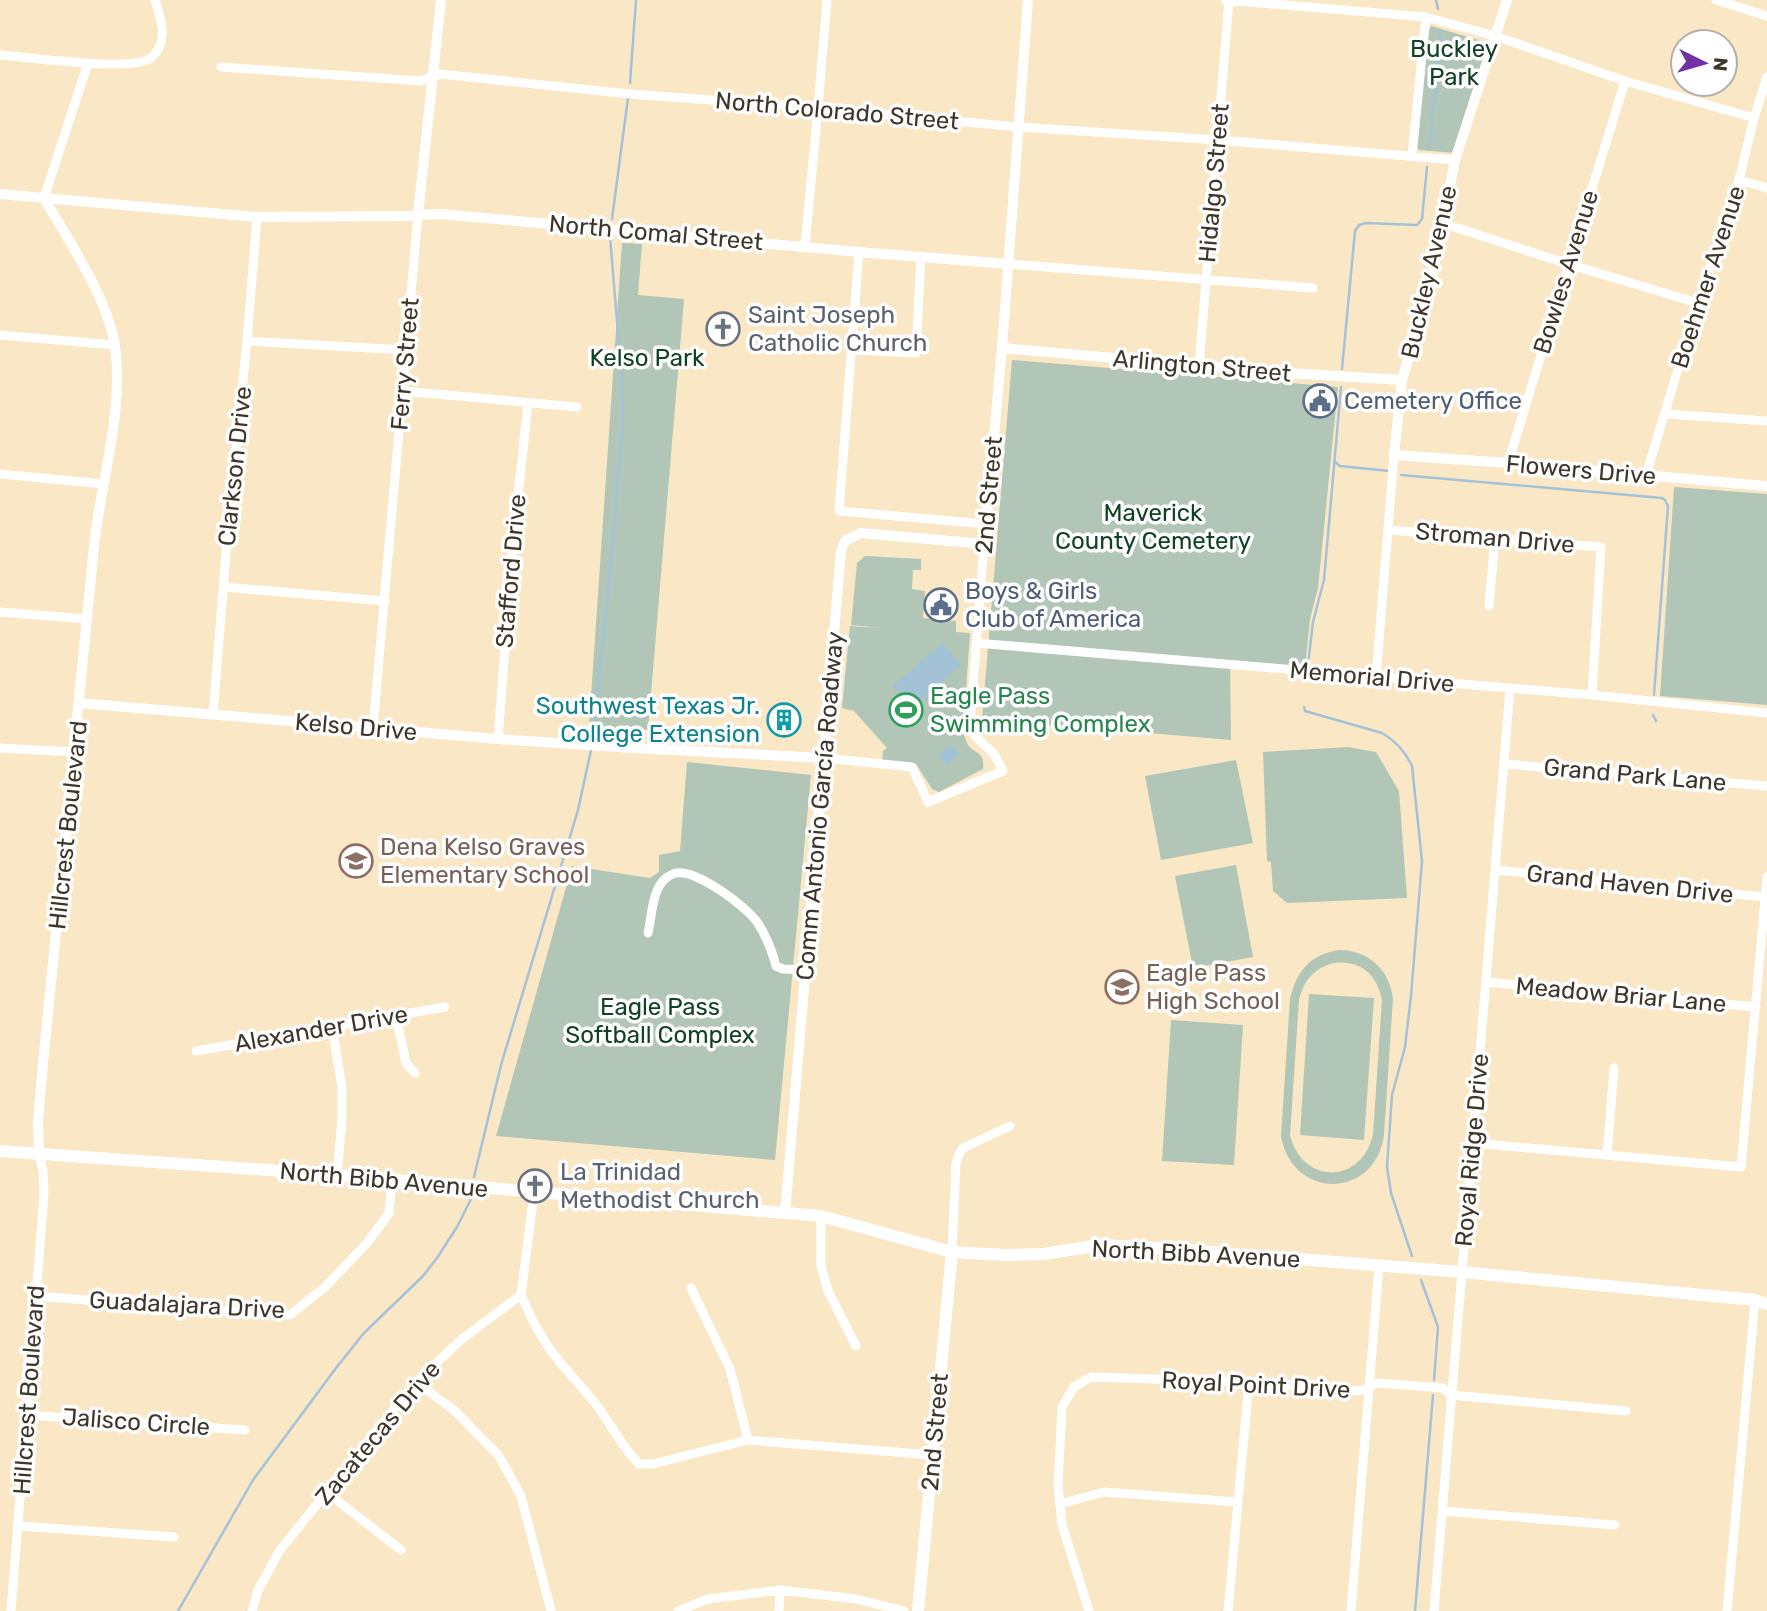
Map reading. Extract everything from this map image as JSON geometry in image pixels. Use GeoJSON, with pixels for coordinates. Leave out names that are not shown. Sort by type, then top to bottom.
{"type":"FeatureCollection","features":[{"type":"Feature","properties":{"kind":"main road","name":"North Bibb Avenue"},"geometry":{"type":"LineString","coordinates":[[0,1151],[337,1175],[821,1216],[952,1252],[1044,1254],[1100,1245],[1173,1249],[1462,1272],[1761,1302]]}},
{"type":"Feature","properties":{"kind":"main road","name":"2nd Street"},"geometry":{"type":"LineString","coordinates":[[918,1611],[952,1252]]}},
{"type":"Feature","properties":{"kind":"street"},"geometry":{"type":"LineString","coordinates":[[0,55],[88,63],[146,61],[159,48],[162,39],[155,0]]}},
{"type":"Feature","properties":{"kind":"street","name":"Ferry Street"},"geometry":{"type":"LineString","coordinates":[[373,729],[418,214],[440,0]]}},
{"type":"Feature","properties":{"kind":"street"},"geometry":{"type":"LineString","coordinates":[[805,246],[827,0]]}},
{"type":"Feature","properties":{"kind":"street","name":"2nd Street"},"geometry":{"type":"LineString","coordinates":[[824,758],[912,767],[928,802],[1003,771],[994,754],[975,736],[970,727],[1028,0]]}},
{"type":"Feature","properties":{"kind":"street"},"geometry":{"type":"LineString","coordinates":[[1228,0],[1426,17],[1495,36],[1625,81],[1754,118]]}},
{"type":"Feature","properties":{"kind":"street","name":"Hidalgo Street"},"geometry":{"type":"LineString","coordinates":[[1199,366],[1228,0]]}},
{"type":"Feature","properties":{"kind":"street","name":"Buckley Avenue"},"geometry":{"type":"LineString","coordinates":[[1376,677],[1402,380],[1431,282],[1455,160],[1507,0]]}},
{"type":"Feature","properties":{"kind":"street"},"geometry":{"type":"LineString","coordinates":[[1716,0],[1767,16]]}},
{"type":"Feature","properties":{"kind":"street"},"geometry":{"type":"LineString","coordinates":[[1412,156],[1426,17]]}},
{"type":"Feature","properties":{"kind":"street"},"geometry":{"type":"LineString","coordinates":[[44,198],[88,63]]}},
{"type":"Feature","properties":{"kind":"street","name":"North Colorado Street"},"geometry":{"type":"LineString","coordinates":[[221,67],[420,81],[440,74],[630,94],[1018,127],[1455,160]]}},
{"type":"Feature","properties":{"kind":"street","name":"Boehmer Avenue"},"geometry":{"type":"LineString","coordinates":[[1646,475],[1698,303],[1739,180],[1767,77]]}},
{"type":"Feature","properties":{"kind":"street","name":"Bowles Avenue"},"geometry":{"type":"LineString","coordinates":[[1507,463],[1625,81]]}},
{"type":"Feature","properties":{"kind":"street"},"geometry":{"type":"LineString","coordinates":[[1739,180],[1767,188]]}},
{"type":"Feature","properties":{"kind":"street","name":"North Comal Street"},"geometry":{"type":"LineString","coordinates":[[0,194],[257,217],[440,214],[859,252],[1312,288]]}},
{"type":"Feature","properties":{"kind":"street","name":"Hillcrest Boulevard"},"geometry":{"type":"LineString","coordinates":[[11,1611],[44,1195],[38,1122],[42,1074],[95,541],[114,412],[116,363],[111,330],[104,309],[85,269],[44,198]]}},
{"type":"Feature","properties":{"kind":"street","name":"Clarkson Drive"},"geometry":{"type":"LineString","coordinates":[[213,715],[257,217]]}},
{"type":"Feature","properties":{"kind":"street"},"geometry":{"type":"LineString","coordinates":[[1442,223],[1698,303]]}},
{"type":"Feature","properties":{"kind":"street"},"geometry":{"type":"LineString","coordinates":[[859,252],[839,511],[987,524]]}},
{"type":"Feature","properties":{"kind":"street"},"geometry":{"type":"LineString","coordinates":[[852,350],[916,353],[921,256]]}},
{"type":"Feature","properties":{"kind":"street"},"geometry":{"type":"LineString","coordinates":[[0,335],[114,345]]}},
{"type":"Feature","properties":{"kind":"street"},"geometry":{"type":"LineString","coordinates":[[247,341],[406,350]]}},
{"type":"Feature","properties":{"kind":"street","name":"Arlington Street"},"geometry":{"type":"LineString","coordinates":[[1002,348],[1199,366],[1402,380]]}},
{"type":"Feature","properties":{"kind":"street"},"geometry":{"type":"LineString","coordinates":[[403,391],[577,407]]}},
{"type":"Feature","properties":{"kind":"street","name":"Stafford Drive"},"geometry":{"type":"LineString","coordinates":[[498,739],[513,542],[528,403]]}},
{"type":"Feature","properties":{"kind":"street"},"geometry":{"type":"LineString","coordinates":[[1666,414],[1767,421]]}},
{"type":"Feature","properties":{"kind":"street","name":"Flowers Drive"},"geometry":{"type":"LineString","coordinates":[[1394,455],[1767,486]]}},
{"type":"Feature","properties":{"kind":"street"},"geometry":{"type":"LineString","coordinates":[[0,474],[103,484]]}},
{"type":"Feature","properties":{"kind":"street","name":"Stroman Drive"},"geometry":{"type":"LineString","coordinates":[[1389,530],[1601,547],[1592,695]]}},
{"type":"Feature","properties":{"kind":"street","name":"Comm Antonio García Roadway"},"geometry":{"type":"LineString","coordinates":[[785,1213],[841,551],[845,541],[861,533],[984,544]]}},
{"type":"Feature","properties":{"kind":"street"},"geometry":{"type":"LineString","coordinates":[[1489,606],[1495,538]]}},
{"type":"Feature","properties":{"kind":"street"},"geometry":{"type":"LineString","coordinates":[[224,587],[385,601]]}},
{"type":"Feature","properties":{"kind":"street"},"geometry":{"type":"LineString","coordinates":[[0,612],[87,619]]}},
{"type":"Feature","properties":{"kind":"street","name":"Memorial Drive"},"geometry":{"type":"LineString","coordinates":[[976,643],[1592,695],[1767,713]]}},
{"type":"Feature","properties":{"kind":"street","name":"Royal Ridge Drive"},"geometry":{"type":"LineString","coordinates":[[1434,1611],[1510,688]]}},
{"type":"Feature","properties":{"kind":"street","name":"Kelso Drive"},"geometry":{"type":"LineString","coordinates":[[80,704],[498,739],[824,758]]}},
{"type":"Feature","properties":{"kind":"street"},"geometry":{"type":"LineString","coordinates":[[0,748],[74,752]]}},
{"type":"Feature","properties":{"kind":"street","name":"Grand Park Lane"},"geometry":{"type":"LineString","coordinates":[[1504,764],[1767,786]]}},
{"type":"Feature","properties":{"kind":"street","name":"Grand Haven Drive"},"geometry":{"type":"LineString","coordinates":[[1495,870],[1765,897]]}},
{"type":"Feature","properties":{"kind":"street"},"geometry":{"type":"LineString","coordinates":[[648,933],[657,888],[666,878],[676,873],[694,876],[748,911],[758,923],[776,966],[806,970]]}},
{"type":"Feature","properties":{"kind":"street"},"geometry":{"type":"LineString","coordinates":[[1472,1143],[1741,1167],[1767,877]]}},
{"type":"Feature","properties":{"kind":"street","name":"Meadow Briar Lane"},"geometry":{"type":"LineString","coordinates":[[1486,982],[1756,1007]]}},
{"type":"Feature","properties":{"kind":"street","name":"Alexander Drive"},"geometry":{"type":"LineString","coordinates":[[196,1051],[445,1007]]}},
{"type":"Feature","properties":{"kind":"street"},"geometry":{"type":"LineString","coordinates":[[397,1016],[406,1063],[415,1073]]}},
{"type":"Feature","properties":{"kind":"street"},"geometry":{"type":"LineString","coordinates":[[332,1027],[342,1087],[337,1175]]}},
{"type":"Feature","properties":{"kind":"street"},"geometry":{"type":"LineString","coordinates":[[1607,1155],[1614,1068]]}},
{"type":"Feature","properties":{"kind":"street"},"geometry":{"type":"LineString","coordinates":[[952,1252],[956,1163],[960,1152],[968,1145],[1010,1126]]}},
{"type":"Feature","properties":{"kind":"street","name":"Guadalajara Drive"},"geometry":{"type":"LineString","coordinates":[[36,1296],[290,1315],[325,1287],[368,1242],[389,1213],[392,1180]]}},
{"type":"Feature","properties":{"kind":"street"},"geometry":{"type":"LineString","coordinates":[[534,1193],[521,1295],[552,1353],[596,1404],[628,1453],[639,1464],[653,1464],[748,1440],[932,1455]]}},
{"type":"Feature","properties":{"kind":"street"},"geometry":{"type":"LineString","coordinates":[[821,1216],[821,1266],[828,1291],[856,1346]]}},
{"type":"Feature","properties":{"kind":"street"},"geometry":{"type":"LineString","coordinates":[[1351,1611],[1379,1266]]}},
{"type":"Feature","properties":{"kind":"street"},"geometry":{"type":"LineString","coordinates":[[691,1288],[730,1369],[748,1440]]}},
{"type":"Feature","properties":{"kind":"street","name":"Zacatecas Drive"},"geometry":{"type":"LineString","coordinates":[[252,1611],[258,1590],[280,1550],[416,1382],[462,1339],[521,1295]]}},
{"type":"Feature","properties":{"kind":"street"},"geometry":{"type":"LineString","coordinates":[[1727,1611],[1761,1302]]}},
{"type":"Feature","properties":{"kind":"street","name":"Royal Point Drive"},"geometry":{"type":"LineString","coordinates":[[1060,1504],[1058,1485],[1062,1407],[1074,1387],[1091,1377],[1249,1382],[1360,1391],[1377,1382],[1443,1388],[1451,1395],[1626,1411]]}},
{"type":"Feature","properties":{"kind":"street"},"geometry":{"type":"LineString","coordinates":[[416,1382],[455,1411],[499,1456],[521,1496],[551,1611]]}},
{"type":"Feature","properties":{"kind":"street"},"geometry":{"type":"LineString","coordinates":[[1228,1611],[1249,1382]]}},
{"type":"Feature","properties":{"kind":"street","name":"Jalisco Circle"},"geometry":{"type":"LineString","coordinates":[[26,1415],[245,1430]]}},
{"type":"Feature","properties":{"kind":"street"},"geometry":{"type":"LineString","coordinates":[[326,1492],[401,1549]]}},
{"type":"Feature","properties":{"kind":"street"},"geometry":{"type":"LineString","coordinates":[[1088,1611],[1062,1525],[1060,1504],[1104,1492],[1237,1503]]}},
{"type":"Feature","properties":{"kind":"street"},"geometry":{"type":"LineString","coordinates":[[1442,1511],[1615,1525]]}},
{"type":"Feature","properties":{"kind":"street"},"geometry":{"type":"LineString","coordinates":[[19,1526],[174,1537]]}},
{"type":"Feature","properties":{"kind":"street"},"geometry":{"type":"LineString","coordinates":[[678,1611],[708,1599],[780,1590],[856,1600],[904,1611]]}},
{"type":"Feature","properties":{"kind":"street"},"geometry":{"type":"LineString","coordinates":[[779,1611],[780,1590]]}},
{"type":"Feature","properties":{"kind":"green space","name":"Buckley Park"},"geometry":{"type":"Polygon","coordinates":[[[1431,26],[1489,43],[1455,153],[1419,150],[1417,147],[1428,30],[1431,26]]]}},
{"type":"Feature","properties":{"kind":"green space","name":"Kelso Park"},"geometry":{"type":"Polygon","coordinates":[[[622,243],[642,244],[638,295],[684,299],[648,730],[589,726],[622,243]]]}},
{"type":"Feature","properties":{"kind":"green space","name":"Maverick County Cemetery"},"geometry":{"type":"Polygon","coordinates":[[[1012,360],[1338,387],[1318,588],[1310,619],[1305,667],[1230,660],[1231,740],[982,719],[1012,360]]]}},
{"type":"Feature","properties":{"kind":"green space"},"geometry":{"type":"Polygon","coordinates":[[[1674,487],[1767,494],[1767,705],[1660,696],[1674,487]]]}},
{"type":"Feature","properties":{"kind":"green space","name":"Eagle Pass Swimming Complex"},"geometry":{"type":"Polygon","coordinates":[[[865,556],[921,559],[921,570],[913,570],[912,589],[925,591],[923,618],[956,621],[956,632],[970,633],[963,734],[968,745],[983,759],[983,769],[939,792],[932,789],[916,764],[882,761],[883,751],[887,748],[854,711],[842,708],[850,626],[882,628],[851,625],[857,563],[865,556]]]}},
{"type":"Feature","properties":{"kind":"green space"},"geometry":{"type":"Polygon","coordinates":[[[1348,747],[1376,752],[1399,791],[1407,898],[1287,903],[1273,891],[1271,862],[1267,861],[1263,752],[1348,747]]]}},
{"type":"Feature","properties":{"kind":"green space"},"geometry":{"type":"Polygon","coordinates":[[[1236,760],[1253,843],[1161,860],[1145,776],[1236,760]]]}},
{"type":"Feature","properties":{"kind":"green space","name":"Eagle Pass Softball Complex"},"geometry":{"type":"Polygon","coordinates":[[[687,762],[811,775],[775,1160],[496,1136],[572,866],[650,878],[659,872],[659,855],[680,851],[687,762]]]}},
{"type":"Feature","properties":{"kind":"green space"},"geometry":{"type":"Polygon","coordinates":[[[1236,865],[1253,957],[1193,968],[1175,876],[1236,865]]]}},
{"type":"Feature","properties":{"kind":"green space"},"geometry":{"type":"Polygon","coordinates":[[[1339,950],[1359,953],[1375,963],[1387,978],[1393,998],[1384,1135],[1377,1156],[1366,1172],[1350,1181],[1333,1184],[1316,1181],[1300,1172],[1288,1157],[1281,1136],[1290,999],[1296,980],[1306,966],[1329,952],[1339,950]],[[1343,963],[1327,965],[1315,972],[1301,993],[1290,1135],[1306,1163],[1319,1170],[1332,1172],[1345,1170],[1357,1163],[1367,1151],[1373,1134],[1382,1000],[1376,983],[1366,971],[1343,963]]]}},
{"type":"Feature","properties":{"kind":"green space"},"geometry":{"type":"Polygon","coordinates":[[[1309,994],[1374,998],[1364,1140],[1300,1135],[1309,994]]]}},
{"type":"Feature","properties":{"kind":"green space"},"geometry":{"type":"Polygon","coordinates":[[[1171,1020],[1243,1025],[1234,1165],[1162,1161],[1171,1020]]]}},
{"type":"Feature","properties":{"kind":"water"},"geometry":{"type":"Polygon","coordinates":[[[942,643],[961,665],[913,708],[893,686],[942,643]]]}},
{"type":"Feature","properties":{"kind":"water"},"geometry":{"type":"Polygon","coordinates":[[[951,746],[959,754],[947,765],[938,756],[951,746]]]}},
{"type":"Feature","properties":{"kind":"waterway"},"geometry":{"type":"LineString","coordinates":[[630,83],[636,0]]}},
{"type":"Feature","properties":{"kind":"waterway"},"geometry":{"type":"LineString","coordinates":[[1436,0],[1438,9]]}},
{"type":"Feature","properties":{"kind":"waterway"},"geometry":{"type":"LineString","coordinates":[[1429,148],[1440,31]]}},
{"type":"Feature","properties":{"kind":"waterway"},"geometry":{"type":"LineString","coordinates":[[612,219],[628,98]]}},
{"type":"Feature","properties":{"kind":"waterway"},"geometry":{"type":"LineString","coordinates":[[1342,369],[1355,231],[1359,225],[1366,223],[1417,225],[1422,219],[1427,167]]}},
{"type":"Feature","properties":{"kind":"waterway"},"geometry":{"type":"LineString","coordinates":[[593,733],[623,422],[610,237]]}},
{"type":"Feature","properties":{"kind":"waterway"},"geometry":{"type":"LineString","coordinates":[[1308,664],[1313,622],[1324,580],[1341,387]]}},
{"type":"Feature","properties":{"kind":"waterway"},"geometry":{"type":"LineString","coordinates":[[1334,461],[1340,466],[1389,471]]}},
{"type":"Feature","properties":{"kind":"waterway"},"geometry":{"type":"LineString","coordinates":[[1401,475],[1665,500],[1668,506],[1654,695]]}},
{"type":"Feature","properties":{"kind":"waterway"},"geometry":{"type":"LineString","coordinates":[[1304,707],[1305,711],[1382,733],[1400,747],[1412,766],[1422,861],[1411,996],[1405,1047],[1392,1095],[1387,1167],[1391,1193],[1412,1256]]}},
{"type":"Feature","properties":{"kind":"waterway"},"geometry":{"type":"LineString","coordinates":[[1653,715],[1656,721]]}},
{"type":"Feature","properties":{"kind":"waterway"},"geometry":{"type":"LineString","coordinates":[[474,1177],[501,1065],[578,810],[591,750]]}},
{"type":"Feature","properties":{"kind":"waterway"},"geometry":{"type":"LineString","coordinates":[[178,1611],[253,1480],[364,1333],[423,1276],[437,1258],[471,1199]]}},
{"type":"Feature","properties":{"kind":"waterway"},"geometry":{"type":"LineString","coordinates":[[1421,1280],[1438,1327],[1434,1380]]}},
{"type":"Feature","properties":{"kind":"waterway"},"geometry":{"type":"LineString","coordinates":[[1415,1611],[1433,1395]]}},
{"type":"Feature","properties":{"kind":"place","name":"Saint Joseph Catholic Church"},"geometry":{"type":"Point","coordinates":[723,329]}},
{"type":"Feature","properties":{"kind":"place","name":"Cemetery Office"},"geometry":{"type":"Point","coordinates":[1320,401]}},
{"type":"Feature","properties":{"kind":"place","name":"Boys & Girls Club of America"},"geometry":{"type":"Point","coordinates":[941,605]}},
{"type":"Feature","properties":{"kind":"place","name":"Eagle Pass Swimming Complex"},"geometry":{"type":"Point","coordinates":[906,710]}},
{"type":"Feature","properties":{"kind":"place","name":"Southwest Texas Jr. College Extension"},"geometry":{"type":"Point","coordinates":[784,720]}},
{"type":"Feature","properties":{"kind":"place","name":"Dena Kelso Graves Elementary School"},"geometry":{"type":"Point","coordinates":[356,861]}},
{"type":"Feature","properties":{"kind":"place","name":"Eagle Pass High School"},"geometry":{"type":"Point","coordinates":[1122,987]}},
{"type":"Feature","properties":{"kind":"place","name":"La Trinidad Methodist Church"},"geometry":{"type":"Point","coordinates":[535,1186]}}]}
